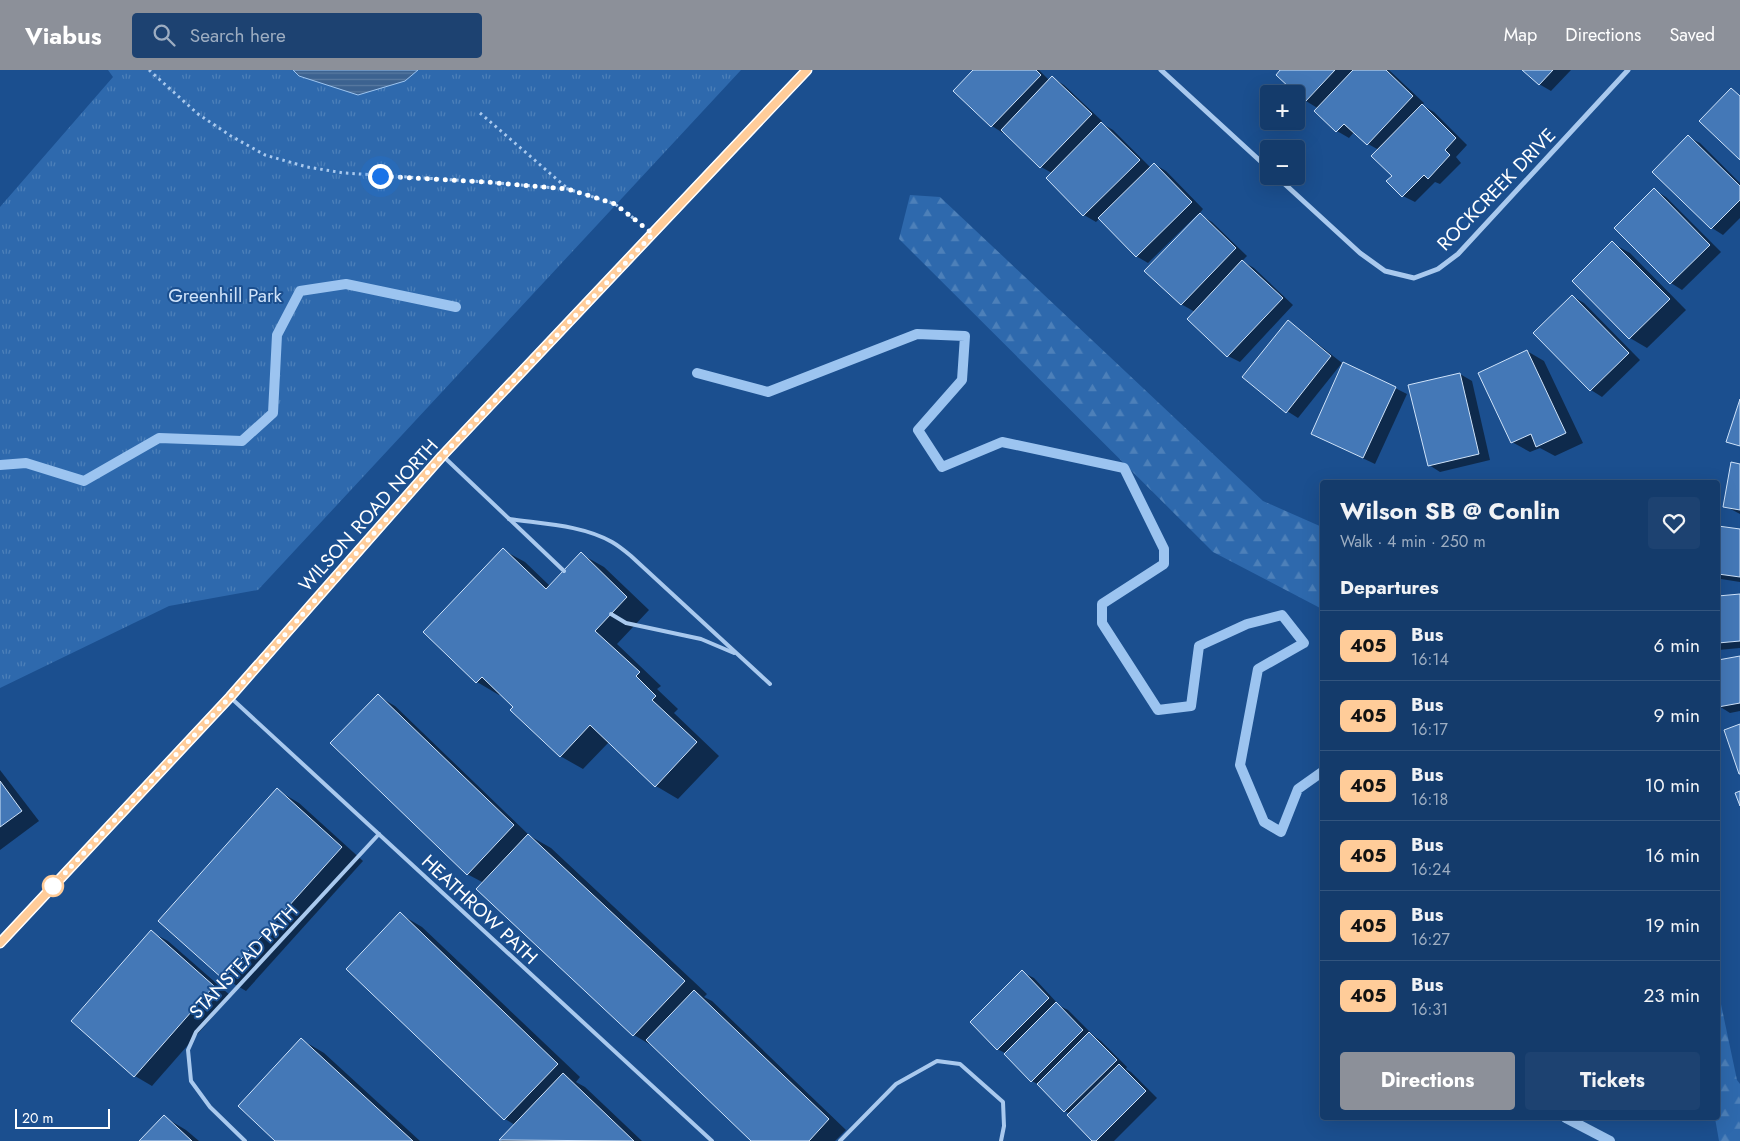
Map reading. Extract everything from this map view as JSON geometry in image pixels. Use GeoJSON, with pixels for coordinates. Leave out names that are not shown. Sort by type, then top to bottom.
{"type":"FeatureCollection","features":[{"type":"Feature","properties":{"kind":"street","name":"WILSON ROAD NORTH"},"geometry":{"type":"LineString","coordinates":[[0,943],[230,697],[442,456],[807,70]]}},
{"type":"Feature","properties":{"kind":"street"},"geometry":{"type":"LineString","coordinates":[[1161,70],[1260,162]]}},
{"type":"Feature","properties":{"kind":"street","name":"ROCKCREEK DRIVE"},"geometry":{"type":"LineString","coordinates":[[1286,185],[1360,253],[1385,271],[1414,278],[1438,269],[1458,254],[1628,70]]}},
{"type":"Feature","properties":{"kind":"lane"},"geometry":{"type":"LineString","coordinates":[[442,456],[564,571]]}},
{"type":"Feature","properties":{"kind":"lane"},"geometry":{"type":"LineString","coordinates":[[509,519],[566,527],[592,533],[612,542],[631,556],[770,684]]}},
{"type":"Feature","properties":{"kind":"lane"},"geometry":{"type":"LineString","coordinates":[[611,614],[626,623],[701,640],[737,654]]}},
{"type":"Feature","properties":{"kind":"lane","name":"HEATHROW PATH"},"geometry":{"type":"LineString","coordinates":[[230,697],[712,1141]]}},
{"type":"Feature","properties":{"kind":"lane","name":"STANSTEAD PATH"},"geometry":{"type":"LineString","coordinates":[[245,1141],[210,1108],[191,1081],[188,1050],[196,1032],[379,834]]}},
{"type":"Feature","properties":{"kind":"lane"},"geometry":{"type":"LineString","coordinates":[[840,1141],[896,1084],[937,1061],[960,1064],[1003,1102],[1004,1126],[1001,1141]]}},
{"type":"Feature","properties":{"kind":"path"},"geometry":{"type":"LineString","coordinates":[[149,70],[198,114],[264,155],[307,167],[344,173],[568,189],[615,204],[653,234]]}},
{"type":"Feature","properties":{"kind":"path"},"geometry":{"type":"LineString","coordinates":[[480,113],[568,189]]}},
{"type":"Feature","properties":{"kind":"green space","name":"Greenhill Park"},"geometry":{"type":"Polygon","coordinates":[[[108,70],[741,70],[258,590],[169,606],[0,688],[0,207],[113,77],[108,70]]]}},
{"type":"Feature","properties":{"kind":"green space"},"geometry":{"type":"Polygon","coordinates":[[[910,195],[940,197],[1263,501],[1320,526],[1320,608],[1213,552],[899,239],[910,195]]]}},
{"type":"Feature","properties":{"kind":"green space"},"geometry":{"type":"Polygon","coordinates":[[[1720,999],[1737,1080],[1740,1084],[1740,1141],[1719,1141],[1715,1120],[1720,1120],[1720,999]]]}},
{"type":"Feature","properties":{"kind":"shaded area"},"geometry":{"type":"Polygon","coordinates":[[[293,70],[418,70],[405,81],[358,95],[299,76],[293,70]]]}},
{"type":"Feature","properties":{"kind":"building"},"geometry":{"type":"Polygon","coordinates":[[[973,70],[1036,70],[1041,75],[991,127],[953,91],[973,70]]]}},
{"type":"Feature","properties":{"kind":"building"},"geometry":{"type":"Polygon","coordinates":[[[1280,70],[1335,70],[1305,102],[1305,85],[1287,85],[1276,75],[1280,70]]]}},
{"type":"Feature","properties":{"kind":"building"},"geometry":{"type":"Polygon","coordinates":[[[1353,70],[1386,70],[1413,96],[1367,145],[1344,124],[1336,132],[1314,111],[1353,70]]]}},
{"type":"Feature","properties":{"kind":"building"},"geometry":{"type":"Polygon","coordinates":[[[1522,70],[1553,70],[1539,85],[1522,70]]]}},
{"type":"Feature","properties":{"kind":"building"},"geometry":{"type":"Polygon","coordinates":[[[1052,76],[1092,114],[1040,168],[1001,130],[1052,76]]]}},
{"type":"Feature","properties":{"kind":"building"},"geometry":{"type":"Polygon","coordinates":[[[1731,88],[1740,96],[1740,160],[1699,121],[1731,88]]]}},
{"type":"Feature","properties":{"kind":"building"},"geometry":{"type":"Polygon","coordinates":[[[1422,104],[1456,138],[1445,150],[1450,155],[1428,179],[1424,175],[1402,197],[1386,181],[1392,176],[1371,156],[1422,104]]]}},
{"type":"Feature","properties":{"kind":"building"},"geometry":{"type":"Polygon","coordinates":[[[1101,122],[1140,160],[1083,216],[1046,178],[1101,122]]]}},
{"type":"Feature","properties":{"kind":"building"},"geometry":{"type":"Polygon","coordinates":[[[1688,135],[1740,186],[1740,200],[1711,229],[1652,172],[1688,135]]]}},
{"type":"Feature","properties":{"kind":"building"},"geometry":{"type":"Polygon","coordinates":[[[1154,163],[1192,202],[1136,257],[1098,218],[1154,163]]]}},
{"type":"Feature","properties":{"kind":"building"},"geometry":{"type":"Polygon","coordinates":[[[1654,188],[1710,245],[1670,284],[1614,228],[1654,188]]]}},
{"type":"Feature","properties":{"kind":"building"},"geometry":{"type":"Polygon","coordinates":[[[1200,213],[1236,248],[1181,305],[1144,271],[1200,213]]]}},
{"type":"Feature","properties":{"kind":"building"},"geometry":{"type":"Polygon","coordinates":[[[1612,241],[1670,299],[1629,339],[1572,281],[1612,241]]]}},
{"type":"Feature","properties":{"kind":"building"},"geometry":{"type":"Polygon","coordinates":[[[1242,260],[1283,298],[1227,357],[1187,319],[1242,260]]]}},
{"type":"Feature","properties":{"kind":"building"},"geometry":{"type":"Polygon","coordinates":[[[1572,295],[1629,353],[1590,391],[1533,333],[1572,295]]]}},
{"type":"Feature","properties":{"kind":"building"},"geometry":{"type":"Polygon","coordinates":[[[1288,320],[1331,356],[1286,413],[1242,377],[1288,320]]]}},
{"type":"Feature","properties":{"kind":"building"},"geometry":{"type":"Polygon","coordinates":[[[1527,350],[1566,433],[1536,447],[1531,434],[1511,443],[1478,373],[1527,350]]]}},
{"type":"Feature","properties":{"kind":"building"},"geometry":{"type":"Polygon","coordinates":[[[1343,362],[1396,387],[1363,458],[1311,434],[1343,362]]]}},
{"type":"Feature","properties":{"kind":"building"},"geometry":{"type":"Polygon","coordinates":[[[1460,373],[1479,454],[1428,466],[1408,385],[1460,373]]]}},
{"type":"Feature","properties":{"kind":"building"},"geometry":{"type":"Polygon","coordinates":[[[1740,399],[1740,446],[1726,442],[1740,399]]]}},
{"type":"Feature","properties":{"kind":"building"},"geometry":{"type":"Polygon","coordinates":[[[1731,462],[1740,464],[1740,510],[1723,507],[1731,462]]]}},
{"type":"Feature","properties":{"kind":"building"},"geometry":{"type":"Polygon","coordinates":[[[1720,526],[1740,529],[1740,577],[1720,574],[1720,526]]]}},
{"type":"Feature","properties":{"kind":"building"},"geometry":{"type":"Polygon","coordinates":[[[503,548],[546,589],[581,552],[627,597],[595,631],[640,672],[636,676],[656,696],[652,700],[697,742],[655,787],[590,725],[560,757],[510,710],[513,707],[482,677],[476,683],[423,632],[503,548]]]}},
{"type":"Feature","properties":{"kind":"building"},"geometry":{"type":"Polygon","coordinates":[[[1740,594],[1740,641],[1720,643],[1720,596],[1740,594]]]}},
{"type":"Feature","properties":{"kind":"building"},"geometry":{"type":"Polygon","coordinates":[[[1740,656],[1740,703],[1720,707],[1720,660],[1740,656]]]}},
{"type":"Feature","properties":{"kind":"building"},"geometry":{"type":"Polygon","coordinates":[[[378,694],[514,825],[467,875],[330,743],[378,694]]]}},
{"type":"Feature","properties":{"kind":"building"},"geometry":{"type":"Polygon","coordinates":[[[1740,724],[1740,774],[1739,774],[1724,730],[1740,724]]]}},
{"type":"Feature","properties":{"kind":"building"},"geometry":{"type":"Polygon","coordinates":[[[0,781],[22,811],[0,827],[0,781]]]}},
{"type":"Feature","properties":{"kind":"building"},"geometry":{"type":"Polygon","coordinates":[[[277,788],[342,847],[223,979],[158,921],[277,788]]]}},
{"type":"Feature","properties":{"kind":"building"},"geometry":{"type":"Polygon","coordinates":[[[1740,791],[1740,806],[1735,793],[1740,791]]]}},
{"type":"Feature","properties":{"kind":"building"},"geometry":{"type":"Polygon","coordinates":[[[528,834],[685,981],[633,1036],[476,889],[528,834]]]}},
{"type":"Feature","properties":{"kind":"building"},"geometry":{"type":"Polygon","coordinates":[[[400,912],[558,1064],[504,1120],[346,969],[400,912]]]}},
{"type":"Feature","properties":{"kind":"building"},"geometry":{"type":"Polygon","coordinates":[[[151,930],[214,986],[134,1077],[71,1021],[151,930]]]}},
{"type":"Feature","properties":{"kind":"building"},"geometry":{"type":"Polygon","coordinates":[[[1022,970],[1049,998],[997,1050],[970,1022],[1022,970]]]}},
{"type":"Feature","properties":{"kind":"building"},"geometry":{"type":"Polygon","coordinates":[[[694,990],[829,1119],[809,1141],[751,1141],[646,1040],[694,990]]]}},
{"type":"Feature","properties":{"kind":"building"},"geometry":{"type":"Polygon","coordinates":[[[1056,1002],[1083,1030],[1031,1082],[1004,1054],[1056,1002]]]}},
{"type":"Feature","properties":{"kind":"building"},"geometry":{"type":"Polygon","coordinates":[[[1089,1032],[1117,1060],[1064,1112],[1037,1084],[1089,1032]]]}},
{"type":"Feature","properties":{"kind":"building"},"geometry":{"type":"Polygon","coordinates":[[[301,1038],[413,1141],[275,1141],[238,1106],[301,1038]]]}},
{"type":"Feature","properties":{"kind":"building"},"geometry":{"type":"Polygon","coordinates":[[[1119,1064],[1146,1091],[1096,1141],[1092,1141],[1067,1115],[1119,1064]]]}},
{"type":"Feature","properties":{"kind":"building"},"geometry":{"type":"Polygon","coordinates":[[[563,1073],[634,1141],[499,1140],[563,1073]]]}},
{"type":"Feature","properties":{"kind":"building"},"geometry":{"type":"Polygon","coordinates":[[[164,1115],[192,1141],[139,1141],[164,1115]]]}},
{"type":"Feature","properties":{"kind":"waterway"},"geometry":{"type":"LineString","coordinates":[[0,465],[26,463],[84,481],[159,438],[242,441],[273,413],[277,335],[300,291],[346,284],[456,307]]}},
{"type":"Feature","properties":{"kind":"waterway"},"geometry":{"type":"LineString","coordinates":[[697,373],[768,392],[917,334],[965,336],[962,380],[918,430],[942,467],[1002,442],[1124,468],[1164,549],[1164,564],[1102,604],[1102,623],[1158,710],[1191,706],[1199,646],[1247,624],[1282,615],[1304,643],[1258,669],[1240,765],[1264,822],[1281,832],[1298,789],[1320,773]]}},
{"type":"Feature","properties":{"kind":"waterway"},"geometry":{"type":"LineString","coordinates":[[1570,1120],[1610,1141]]}},
{"type":"Feature","properties":{"kind":"bus line","name":"405"},"geometry":{"type":"LineString","coordinates":[[0,943],[230,697],[442,456],[807,70]]}},
{"type":"Feature","properties":{"kind":"route"},"geometry":{"type":"LineString","coordinates":[[53,886],[230,697],[442,456],[653,234],[615,204],[568,189],[380,176]]}}]}
